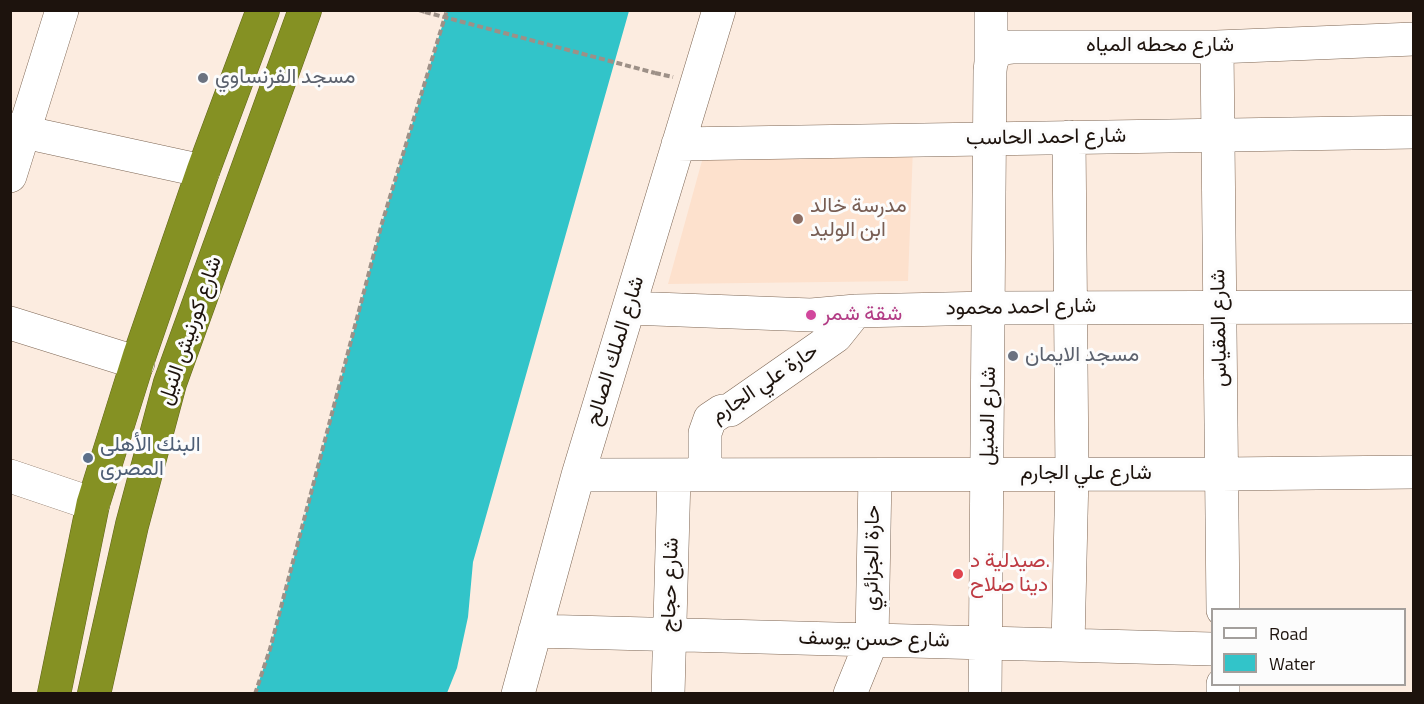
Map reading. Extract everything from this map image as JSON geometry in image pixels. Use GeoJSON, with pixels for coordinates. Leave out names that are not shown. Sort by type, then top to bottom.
{"type":"FeatureCollection","features":[{"type":"Feature","properties":{"kind":"highway","name":"شارع كورنيش النيل"},"geometry":{"type":"LineString","coordinates":[[54,693],[93,504],[203,171],[263,10]]}},
{"type":"Feature","properties":{"kind":"highway","name":"شارع كورنيش النيل"},"geometry":{"type":"LineString","coordinates":[[94,693],[132,525],[170,382],[305,10]]}},
{"type":"Feature","properties":{"kind":"street"},"geometry":{"type":"LineString","coordinates":[[10,176],[17,130],[62,10]]}},
{"type":"Feature","properties":{"kind":"street","name":"شارع الملك الصالح"},"geometry":{"type":"LineString","coordinates":[[518,693],[578,476],[719,10]]}},
{"type":"Feature","properties":{"kind":"street"},"geometry":{"type":"LineString","coordinates":[[991,10],[991,139]]}},
{"type":"Feature","properties":{"kind":"street","name":"شارع محطه المياه"},"geometry":{"type":"LineString","coordinates":[[991,62],[995,54],[1003,48],[1012,47],[1217,47],[1413,39]]}},
{"type":"Feature","properties":{"kind":"street","name":"شارع المقياس"},"geometry":{"type":"LineString","coordinates":[[1217,47],[1223,608]]}},
{"type":"Feature","properties":{"kind":"street"},"geometry":{"type":"LineString","coordinates":[[17,130],[203,171]]}},
{"type":"Feature","properties":{"kind":"street","name":"شارع احمد الحاسب"},"geometry":{"type":"LineString","coordinates":[[678,144],[1413,132]]}},
{"type":"Feature","properties":{"kind":"street"},"geometry":{"type":"LineString","coordinates":[[1068,645],[1072,474],[1069,137]]}},
{"type":"Feature","properties":{"kind":"street","name":"شارع المنيل"},"geometry":{"type":"LineString","coordinates":[[985,693],[991,139]]}},
{"type":"Feature","properties":{"kind":"street","name":"شارع احمد محمود"},"geometry":{"type":"LineString","coordinates":[[629,308],[812,315],[856,311],[990,308],[1413,307]]}},
{"type":"Feature","properties":{"kind":"street","name":"حارة علي الجارم"},"geometry":{"type":"LineString","coordinates":[[689,475],[710,419],[722,411],[730,410],[836,336],[856,311]]}},
{"type":"Feature","properties":{"kind":"street"},"geometry":{"type":"LineString","coordinates":[[10,323],[138,363]]}},
{"type":"Feature","properties":{"kind":"street","name":"شارع علي الجارم"},"geometry":{"type":"LineString","coordinates":[[578,476],[1413,472]]}},
{"type":"Feature","properties":{"kind":"street","name":"شارع حجاج"},"geometry":{"type":"LineString","coordinates":[[668,693],[670,635],[689,475]]}},
{"type":"Feature","properties":{"kind":"street","name":"حارة الجزائري"},"geometry":{"type":"LineString","coordinates":[[872,640],[875,475]]}},
{"type":"Feature","properties":{"kind":"street"},"geometry":{"type":"LineString","coordinates":[[10,476],[93,504]]}},
{"type":"Feature","properties":{"kind":"street","name":"شارع حسن يوسف"},"geometry":{"type":"LineString","coordinates":[[535,632],[1211,650]]}},
{"type":"Feature","properties":{"kind":"street"},"geometry":{"type":"LineString","coordinates":[[850,693],[872,640]]}},
{"type":"Feature","properties":{"kind":"path"},"geometry":{"type":"LineString","coordinates":[[419,10],[655,73]]}},
{"type":"Feature","properties":{"kind":"path"},"geometry":{"type":"LineString","coordinates":[[255,693],[270,649],[382,223],[447,10]]}},
{"type":"Feature","properties":{"kind":"shaded area","name":"مدرسة خالد ابن الوليد"},"geometry":{"type":"Polygon","coordinates":[[[913,148],[908,281],[668,284],[703,157],[913,148]]]}},
{"type":"Feature","properties":{"kind":"water"},"geometry":{"type":"Polygon","coordinates":[[[447,10],[629,11],[473,562],[468,617],[457,668],[447,693],[255,693],[270,649],[382,223],[447,10]]]}},
{"type":"Feature","properties":{"kind":"place","name":"مسجد الفرنساوي"},"geometry":{"type":"Point","coordinates":[203,78]}},
{"type":"Feature","properties":{"kind":"place","name":"مدرسة خالد ابن الوليد"},"geometry":{"type":"Point","coordinates":[798,219]}},
{"type":"Feature","properties":{"kind":"place","name":"شقة شمر"},"geometry":{"type":"Point","coordinates":[811,315]}},
{"type":"Feature","properties":{"kind":"place","name":"مسجد الايمان"},"geometry":{"type":"Point","coordinates":[1013,356]}},
{"type":"Feature","properties":{"kind":"place","name":"البنك الأهلى المصرى"},"geometry":{"type":"Point","coordinates":[88,458]}},
{"type":"Feature","properties":{"kind":"place","name":"صيدلية د. دينا صلاح"},"geometry":{"type":"Point","coordinates":[958,574]}}]}
